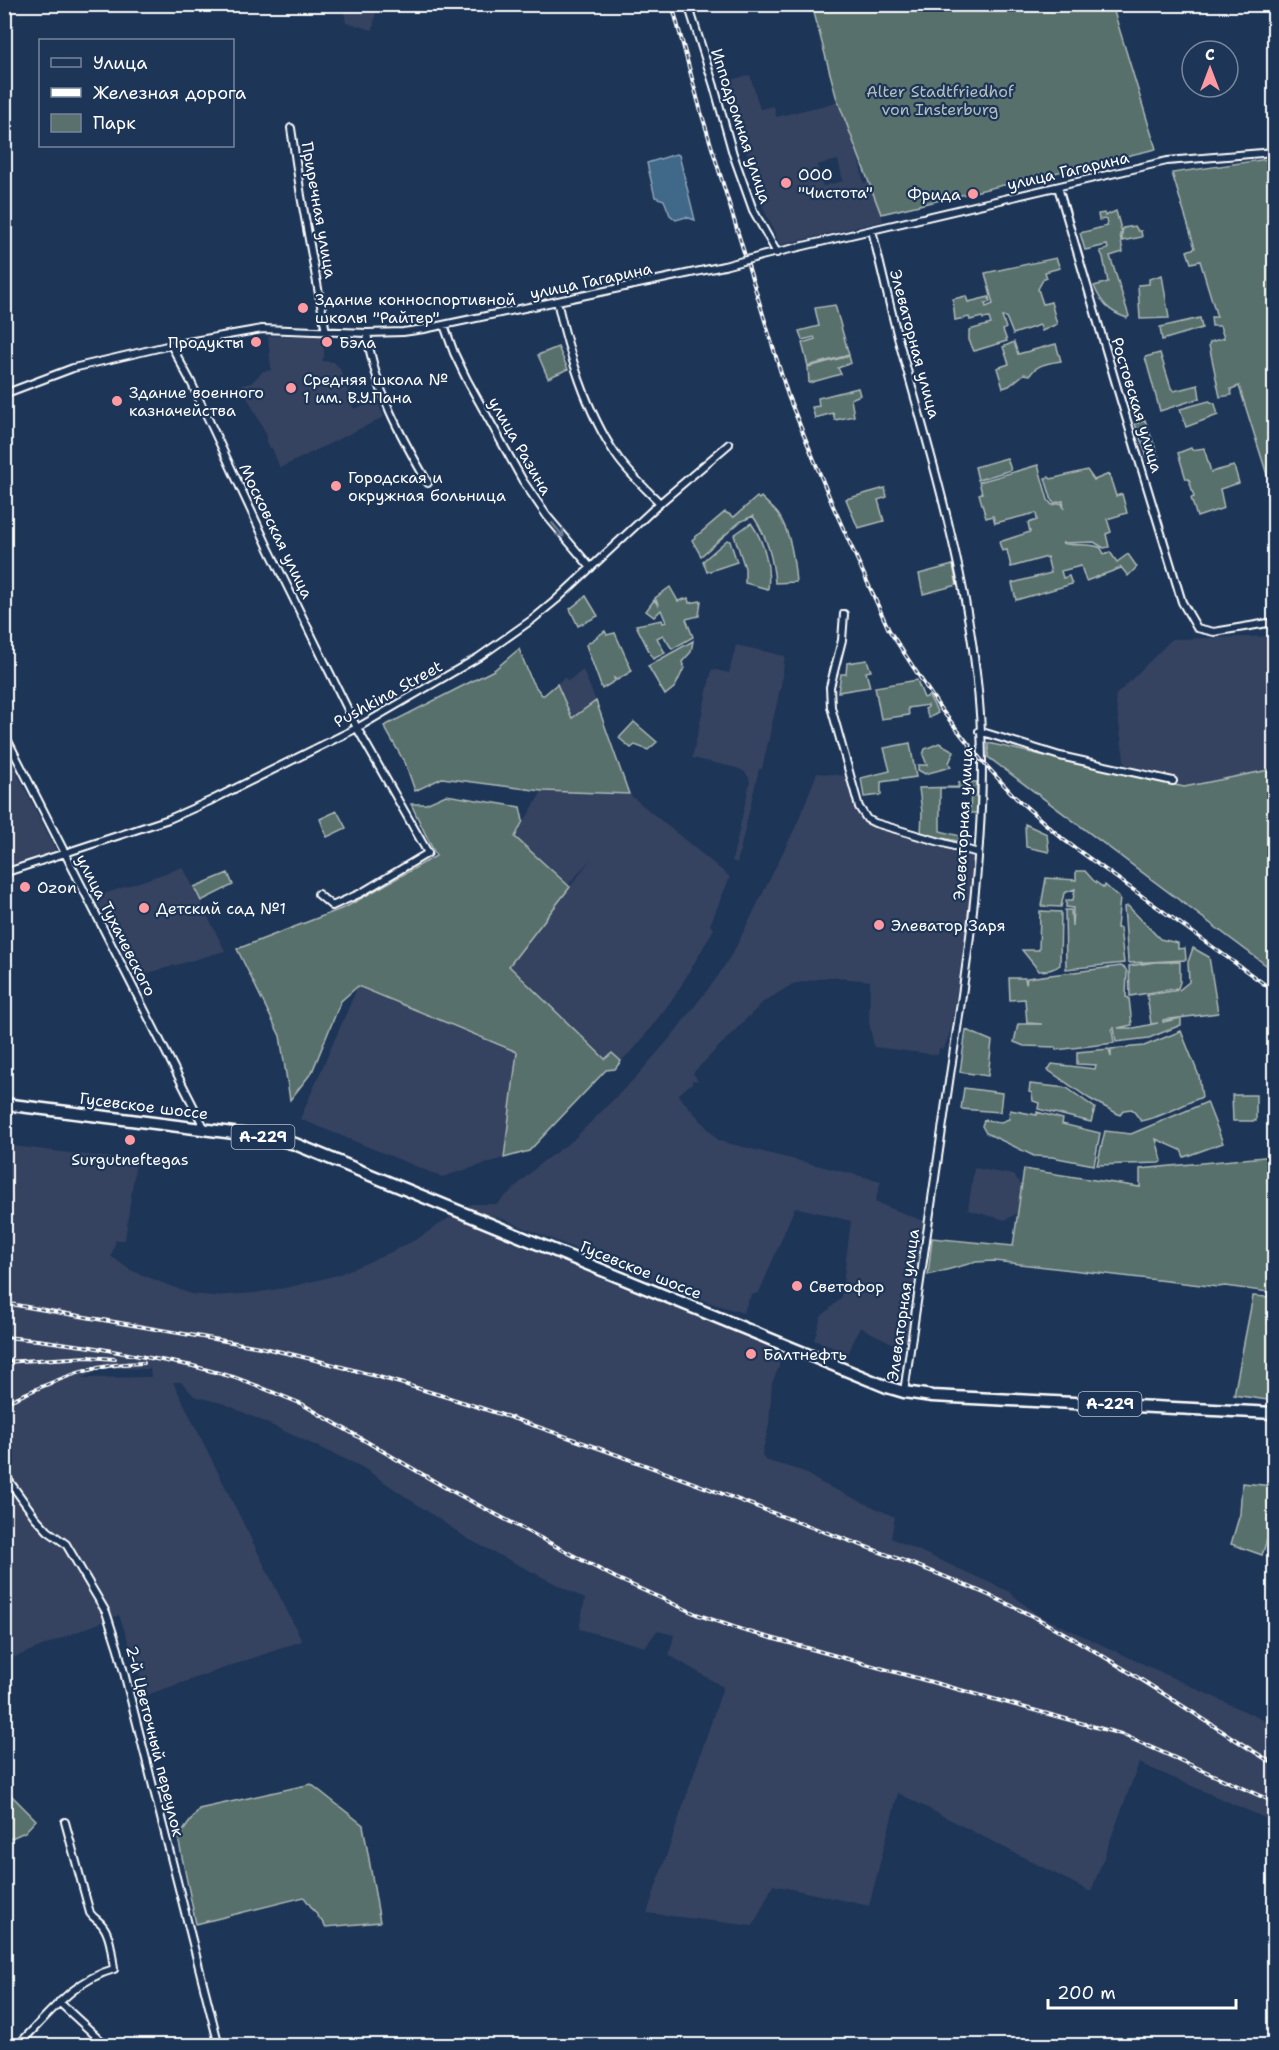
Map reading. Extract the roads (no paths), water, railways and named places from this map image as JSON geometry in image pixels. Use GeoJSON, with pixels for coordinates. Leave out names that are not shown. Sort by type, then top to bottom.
{"type":"FeatureCollection","features":[{"type":"Feature","properties":{"kind":"highway","name":"Гусевское шоссе"},"geometry":{"type":"LineString","coordinates":[[6,1101],[273,1138],[294,1144],[904,1392],[939,1396],[1275,1413]]}},
{"type":"Feature","properties":{"kind":"street","name":"Ипподромная улица"},"geometry":{"type":"LineString","coordinates":[[687,4],[753,210],[777,253]]}},
{"type":"Feature","properties":{"kind":"street","name":"Приречная улица"},"geometry":{"type":"LineString","coordinates":[[291,128],[326,332]]}},
{"type":"Feature","properties":{"kind":"street","name":"улица Гагарина"},"geometry":{"type":"LineString","coordinates":[[4,394],[73,368],[171,345],[262,329],[367,333],[403,332],[444,326],[724,266],[1167,161],[1275,153]]}},
{"type":"Feature","properties":{"kind":"street","name":"Ростовская улица"},"geometry":{"type":"LineString","coordinates":[[1058,187],[1182,602],[1197,628],[1214,632],[1275,622]]}},
{"type":"Feature","properties":{"kind":"street","name":"Элеваторная улица"},"geometry":{"type":"LineString","coordinates":[[872,230],[947,516],[969,632],[977,690],[982,761],[978,853],[957,1028],[904,1392]]}},
{"type":"Feature","properties":{"kind":"street"},"geometry":{"type":"LineString","coordinates":[[557,301],[588,403],[598,426],[617,457],[660,503]]}},
{"type":"Feature","properties":{"kind":"street","name":"улица Разина"},"geometry":{"type":"LineString","coordinates":[[444,326],[454,353],[523,481],[547,516],[591,568]]}},
{"type":"Feature","properties":{"kind":"street"},"geometry":{"type":"LineString","coordinates":[[367,333],[370,356],[381,391],[394,422],[428,483]]}},
{"type":"Feature","properties":{"kind":"street","name":"Московская улица"},"geometry":{"type":"LineString","coordinates":[[171,345],[191,382],[269,549],[357,728],[428,853],[361,893],[332,906],[318,894]]}},
{"type":"Feature","properties":{"kind":"street","name":"Pushkina Street"},"geometry":{"type":"LineString","coordinates":[[4,873],[169,819],[357,728],[479,657],[533,619],[660,503],[729,444]]}},
{"type":"Feature","properties":{"kind":"street"},"geometry":{"type":"LineString","coordinates":[[844,614],[842,640],[830,687],[830,697],[834,721],[863,813],[875,823],[978,853]]}},
{"type":"Feature","properties":{"kind":"street"},"geometry":{"type":"LineString","coordinates":[[979,731],[1060,756],[1173,781]]}},
{"type":"Feature","properties":{"kind":"street","name":"улица Тухачевского"},"geometry":{"type":"LineString","coordinates":[[4,733],[205,1129]]}},
{"type":"Feature","properties":{"kind":"street","name":"2-й Цветочный переулок"},"geometry":{"type":"LineString","coordinates":[[4,1473],[48,1531],[66,1544],[105,1612],[118,1649],[219,2046]]}},
{"type":"Feature","properties":{"kind":"street"},"geometry":{"type":"LineString","coordinates":[[17,2046],[58,2002],[81,1983],[99,1973],[114,1969],[106,1932],[102,1923],[94,1920],[90,1913],[65,1822]]}},
{"type":"Feature","properties":{"kind":"street"},"geometry":{"type":"LineString","coordinates":[[58,2002],[107,2046]]}},
{"type":"Feature","properties":{"kind":"railway"},"geometry":{"type":"LineString","coordinates":[[672,4],[701,112],[788,396],[833,506],[889,630],[940,708],[982,761],[1016,798],[1064,840],[1274,991]]}},
{"type":"Feature","properties":{"kind":"railway"},"geometry":{"type":"LineString","coordinates":[[4,1303],[260,1347],[326,1363],[456,1400],[649,1466],[952,1579],[1020,1610],[1109,1660],[1274,1764]]}},
{"type":"Feature","properties":{"kind":"railway"},"geometry":{"type":"LineString","coordinates":[[4,1337],[91,1347],[193,1366],[233,1377],[302,1404],[446,1488],[616,1578],[696,1614],[742,1630],[1121,1734],[1274,1802]]}},
{"type":"Feature","properties":{"kind":"railway"},"geometry":{"type":"LineString","coordinates":[[4,1362],[88,1357],[115,1359]]}},
{"type":"Feature","properties":{"kind":"railway"},"geometry":{"type":"LineString","coordinates":[[4,1403],[87,1370],[144,1363]]}},
{"type":"Feature","properties":{"kind":"place","name":"ООО \"Чистота\""},"geometry":{"type":"Point","coordinates":[786,183]}},
{"type":"Feature","properties":{"kind":"place","name":"Фрида"},"geometry":{"type":"Point","coordinates":[973,194]}},
{"type":"Feature","properties":{"kind":"place","name":"Здание конноспортивной школы \"Райтер\""},"geometry":{"type":"Point","coordinates":[303,308]}},
{"type":"Feature","properties":{"kind":"place","name":"Продукты"},"geometry":{"type":"Point","coordinates":[256,342]}},
{"type":"Feature","properties":{"kind":"place","name":"Бэла"},"geometry":{"type":"Point","coordinates":[327,342]}},
{"type":"Feature","properties":{"kind":"place","name":"Средняя школа № 1 им. В.У.Пана"},"geometry":{"type":"Point","coordinates":[291,388]}},
{"type":"Feature","properties":{"kind":"place","name":"Здание военного казначейства"},"geometry":{"type":"Point","coordinates":[117,401]}},
{"type":"Feature","properties":{"kind":"place","name":"Городская и окружная больница"},"geometry":{"type":"Point","coordinates":[336,486]}},
{"type":"Feature","properties":{"kind":"place","name":"Ozon"},"geometry":{"type":"Point","coordinates":[25,887]}},
{"type":"Feature","properties":{"kind":"place","name":"Детский сад №1"},"geometry":{"type":"Point","coordinates":[144,908]}},
{"type":"Feature","properties":{"kind":"place","name":"Элеватор Заря"},"geometry":{"type":"Point","coordinates":[879,925]}},
{"type":"Feature","properties":{"kind":"place","name":"Surgutneftegas"},"geometry":{"type":"Point","coordinates":[130,1140]}},
{"type":"Feature","properties":{"kind":"place","name":"Светофор"},"geometry":{"type":"Point","coordinates":[797,1286]}},
{"type":"Feature","properties":{"kind":"place","name":"Балтнефть"},"geometry":{"type":"Point","coordinates":[751,1354]}},
{"type":"Feature","properties":{"kind":"park label","name":"Alter Stadtfriedhof von Insterburg"},"geometry":{"type":"Point","coordinates":[940,100]}}]}
